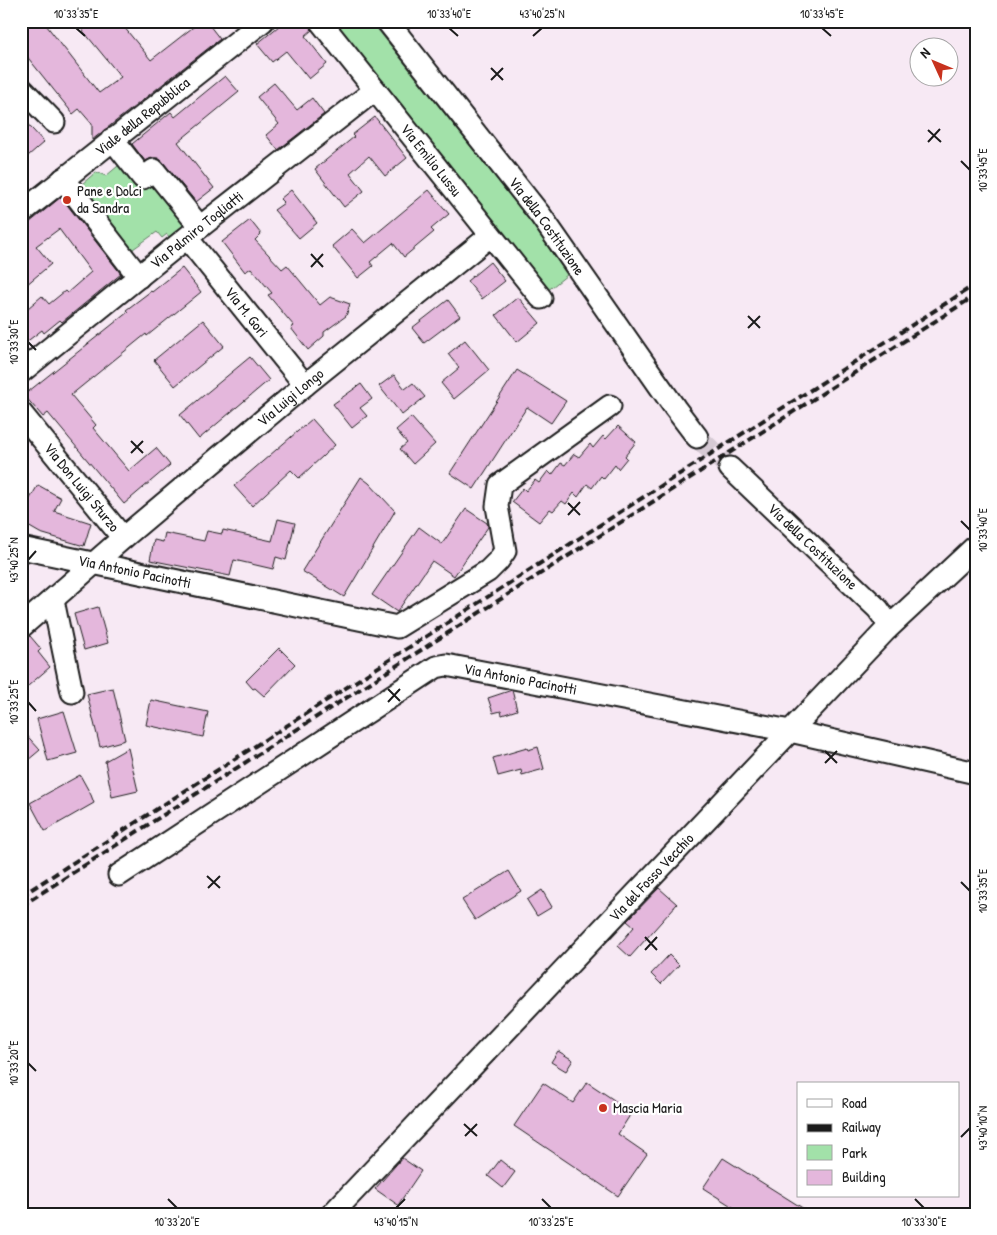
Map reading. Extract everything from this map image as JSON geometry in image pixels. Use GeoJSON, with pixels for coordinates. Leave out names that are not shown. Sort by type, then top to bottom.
{"type":"FeatureCollection","features":[{"type":"Feature","properties":{"kind":"street","name":"Viale della Repubblica"},"geometry":{"type":"LineString","coordinates":[[21,213],[263,21]]}},
{"type":"Feature","properties":{"kind":"street","name":"Via Emilio Lussu"},"geometry":{"type":"LineString","coordinates":[[320,21],[541,298]]}},
{"type":"Feature","properties":{"kind":"street","name":"Via della Costituzione"},"geometry":{"type":"LineString","coordinates":[[387,21],[541,216],[675,408],[698,437]]}},
{"type":"Feature","properties":{"kind":"street"},"geometry":{"type":"LineString","coordinates":[[21,88],[54,122]]}},
{"type":"Feature","properties":{"kind":"street","name":"Via Palmiro Togliatti"},"geometry":{"type":"LineString","coordinates":[[21,372],[375,90]]}},
{"type":"Feature","properties":{"kind":"street","name":"Via M. Gori"},"geometry":{"type":"LineString","coordinates":[[112,139],[143,178],[154,170],[194,233],[305,385]]}},
{"type":"Feature","properties":{"kind":"street"},"geometry":{"type":"LineString","coordinates":[[63,179],[139,277]]}},
{"type":"Feature","properties":{"kind":"street","name":"Via Luigi Longo"},"geometry":{"type":"LineString","coordinates":[[21,627],[123,538],[305,385],[490,236]]}},
{"type":"Feature","properties":{"kind":"street","name":"Via Antonio Pacinotti"},"geometry":{"type":"LineString","coordinates":[[21,548],[397,627],[488,571],[498,561],[505,551],[497,506],[500,484],[610,406]]}},
{"type":"Feature","properties":{"kind":"street","name":"Via Don Luigi Sturzo"},"geometry":{"type":"LineString","coordinates":[[21,413],[123,538]]}},
{"type":"Feature","properties":{"kind":"street","name":"Via della Costituzione"},"geometry":{"type":"LineString","coordinates":[[730,468],[878,609],[887,622],[887,629]]}},
{"type":"Feature","properties":{"kind":"street","name":"Via del Fosso Vecchio"},"geometry":{"type":"LineString","coordinates":[[332,1214],[887,629],[976,546]]}},
{"type":"Feature","properties":{"kind":"street","name":"Via Antonio Pacinotti"},"geometry":{"type":"LineString","coordinates":[[43,553],[58,569],[59,594],[72,692]]}},
{"type":"Feature","properties":{"kind":"street","name":"Via Antonio Pacinotti"},"geometry":{"type":"LineString","coordinates":[[119,875],[436,667],[446,665],[790,731],[976,773]]}},
{"type":"Feature","properties":{"kind":"green space"},"geometry":{"type":"Polygon","coordinates":[[[327,21],[371,21],[533,225],[567,275],[547,291],[327,21]]]}},
{"type":"Feature","properties":{"kind":"green space"},"geometry":{"type":"Polygon","coordinates":[[[124,161],[153,175],[192,223],[171,240],[167,234],[162,238],[157,232],[133,249],[132,262],[75,190],[96,172],[106,176],[124,161]]]}},
{"type":"Feature","properties":{"kind":"building"},"geometry":{"type":"Polygon","coordinates":[[[21,21],[43,21],[99,93],[121,77],[75,21],[119,21],[151,60],[201,21],[206,21],[220,39],[92,140],[92,124],[79,109],[73,114],[21,49],[21,21]]]}},
{"type":"Feature","properties":{"kind":"building"},"geometry":{"type":"Polygon","coordinates":[[[285,21],[308,21],[312,30],[305,36],[327,64],[309,79],[286,51],[272,62],[257,44],[285,21]]]}},
{"type":"Feature","properties":{"kind":"building"},"geometry":{"type":"Polygon","coordinates":[[[225,76],[239,92],[178,142],[214,188],[196,202],[163,162],[158,158],[145,161],[132,144],[171,112],[175,117],[225,76]]]}},
{"type":"Feature","properties":{"kind":"building"},"geometry":{"type":"Polygon","coordinates":[[[274,83],[297,110],[312,98],[324,114],[278,150],[266,135],[279,124],[257,97],[274,83]]]}},
{"type":"Feature","properties":{"kind":"building"},"geometry":{"type":"Polygon","coordinates":[[[21,117],[44,142],[21,162],[21,117]]]}},
{"type":"Feature","properties":{"kind":"building"},"geometry":{"type":"Polygon","coordinates":[[[375,117],[407,158],[385,176],[369,156],[350,173],[364,191],[344,207],[315,169],[375,117]]]}},
{"type":"Feature","properties":{"kind":"building"},"geometry":{"type":"Polygon","coordinates":[[[291,190],[317,223],[299,238],[274,210],[284,203],[280,199],[291,190]]]}},
{"type":"Feature","properties":{"kind":"building"},"geometry":{"type":"Polygon","coordinates":[[[429,190],[449,214],[431,229],[434,232],[404,257],[393,243],[370,262],[373,266],[358,278],[332,246],[352,229],[365,243],[429,190]]]}},
{"type":"Feature","properties":{"kind":"building"},"geometry":{"type":"Polygon","coordinates":[[[61,197],[121,274],[62,322],[60,320],[44,333],[42,330],[21,346],[21,314],[42,296],[49,304],[65,291],[67,293],[91,272],[59,229],[36,246],[51,264],[26,285],[21,279],[21,227],[29,223],[61,197]]]}},
{"type":"Feature","properties":{"kind":"building"},"geometry":{"type":"Polygon","coordinates":[[[250,220],[261,234],[255,240],[282,269],[287,265],[320,305],[330,297],[350,304],[346,316],[324,332],[324,336],[308,350],[291,328],[294,326],[268,295],[272,293],[251,268],[245,272],[222,242],[250,220]]]}},
{"type":"Feature","properties":{"kind":"building"},"geometry":{"type":"Polygon","coordinates":[[[490,262],[505,281],[482,299],[467,281],[490,262]]]}},
{"type":"Feature","properties":{"kind":"building"},"geometry":{"type":"Polygon","coordinates":[[[182,268],[201,292],[71,395],[96,425],[93,428],[129,471],[156,448],[170,465],[124,504],[48,413],[43,417],[24,395],[128,312],[126,310],[182,268]]]}},
{"type":"Feature","properties":{"kind":"building"},"geometry":{"type":"Polygon","coordinates":[[[518,297],[540,323],[517,342],[496,315],[518,297]]]}},
{"type":"Feature","properties":{"kind":"building"},"geometry":{"type":"Polygon","coordinates":[[[448,300],[460,316],[424,343],[412,328],[448,300]]]}},
{"type":"Feature","properties":{"kind":"building"},"geometry":{"type":"Polygon","coordinates":[[[203,320],[224,346],[175,386],[154,360],[203,320]]]}},
{"type":"Feature","properties":{"kind":"building"},"geometry":{"type":"Polygon","coordinates":[[[465,340],[489,370],[454,399],[441,383],[459,368],[448,354],[465,340]]]}},
{"type":"Feature","properties":{"kind":"building"},"geometry":{"type":"Polygon","coordinates":[[[250,357],[269,380],[199,439],[180,415],[250,357]]]}},
{"type":"Feature","properties":{"kind":"building"},"geometry":{"type":"Polygon","coordinates":[[[517,370],[566,401],[551,423],[527,407],[474,489],[450,473],[517,370]]]}},
{"type":"Feature","properties":{"kind":"building"},"geometry":{"type":"Polygon","coordinates":[[[394,375],[405,389],[413,383],[425,397],[402,415],[379,386],[394,375]]]}},
{"type":"Feature","properties":{"kind":"building"},"geometry":{"type":"Polygon","coordinates":[[[361,384],[372,399],[360,408],[367,416],[352,428],[333,404],[361,384]]]}},
{"type":"Feature","properties":{"kind":"building"},"geometry":{"type":"Polygon","coordinates":[[[411,417],[435,444],[413,464],[400,449],[407,443],[396,430],[411,417]]]}},
{"type":"Feature","properties":{"kind":"building"},"geometry":{"type":"Polygon","coordinates":[[[312,419],[335,445],[299,478],[291,470],[252,506],[234,486],[312,419]]]}},
{"type":"Feature","properties":{"kind":"building"},"geometry":{"type":"Polygon","coordinates":[[[618,426],[636,442],[618,469],[615,465],[604,479],[601,476],[592,488],[587,484],[578,497],[574,493],[566,504],[562,501],[553,511],[550,509],[539,522],[512,502],[523,488],[526,491],[535,480],[539,483],[548,471],[552,475],[561,463],[565,465],[574,454],[579,457],[590,444],[593,448],[603,436],[606,439],[618,426]]]}},
{"type":"Feature","properties":{"kind":"building"},"geometry":{"type":"Polygon","coordinates":[[[361,477],[395,511],[344,597],[302,571],[361,477]]]}},
{"type":"Feature","properties":{"kind":"building"},"geometry":{"type":"Polygon","coordinates":[[[38,485],[61,498],[54,511],[91,523],[84,546],[40,533],[21,522],[21,514],[38,485]]]}},
{"type":"Feature","properties":{"kind":"building"},"geometry":{"type":"Polygon","coordinates":[[[466,509],[487,523],[488,527],[454,576],[432,561],[397,612],[372,595],[419,527],[442,544],[466,509]]]}},
{"type":"Feature","properties":{"kind":"building"},"geometry":{"type":"Polygon","coordinates":[[[278,519],[295,523],[286,560],[276,557],[273,569],[234,560],[230,576],[150,560],[154,540],[163,542],[165,533],[204,541],[207,531],[222,534],[223,530],[272,541],[278,519]]]}},
{"type":"Feature","properties":{"kind":"building"},"geometry":{"type":"Polygon","coordinates":[[[98,607],[108,643],[84,650],[74,614],[98,607]]]}},
{"type":"Feature","properties":{"kind":"building"},"geometry":{"type":"Polygon","coordinates":[[[30,636],[41,649],[38,652],[50,667],[28,686],[21,679],[21,640],[30,636]]]}},
{"type":"Feature","properties":{"kind":"building"},"geometry":{"type":"Polygon","coordinates":[[[279,648],[295,664],[264,696],[255,688],[253,689],[246,681],[279,648]]]}},
{"type":"Feature","properties":{"kind":"building"},"geometry":{"type":"Polygon","coordinates":[[[113,688],[125,740],[100,747],[87,694],[113,688]]]}},
{"type":"Feature","properties":{"kind":"building"},"geometry":{"type":"Polygon","coordinates":[[[512,690],[517,710],[502,715],[501,711],[493,713],[488,698],[512,690]]]}},
{"type":"Feature","properties":{"kind":"building"},"geometry":{"type":"Polygon","coordinates":[[[151,700],[208,712],[203,737],[146,725],[151,700]]]}},
{"type":"Feature","properties":{"kind":"building"},"geometry":{"type":"Polygon","coordinates":[[[64,711],[77,753],[48,761],[37,719],[64,711]]]}},
{"type":"Feature","properties":{"kind":"building"},"geometry":{"type":"Polygon","coordinates":[[[21,729],[40,750],[21,766],[21,729]]]}},
{"type":"Feature","properties":{"kind":"building"},"geometry":{"type":"Polygon","coordinates":[[[538,747],[544,769],[522,775],[521,770],[498,776],[493,758],[527,748],[528,750],[538,747]]]}},
{"type":"Feature","properties":{"kind":"building"},"geometry":{"type":"Polygon","coordinates":[[[128,748],[138,791],[112,797],[105,761],[128,748]]]}},
{"type":"Feature","properties":{"kind":"building"},"geometry":{"type":"Polygon","coordinates":[[[80,775],[94,803],[45,831],[30,803],[80,775]]]}},
{"type":"Feature","properties":{"kind":"building"},"geometry":{"type":"Polygon","coordinates":[[[509,871],[521,891],[475,920],[462,900],[509,871]]]}},
{"type":"Feature","properties":{"kind":"building"},"geometry":{"type":"Polygon","coordinates":[[[659,888],[677,904],[630,957],[618,946],[634,927],[627,921],[659,888]]]}},
{"type":"Feature","properties":{"kind":"building"},"geometry":{"type":"Polygon","coordinates":[[[542,890],[552,907],[537,916],[527,900],[542,890]]]}},
{"type":"Feature","properties":{"kind":"building"},"geometry":{"type":"Polygon","coordinates":[[[669,955],[679,965],[661,984],[651,974],[669,955]]]}},
{"type":"Feature","properties":{"kind":"building"},"geometry":{"type":"Polygon","coordinates":[[[558,1051],[573,1060],[566,1071],[551,1062],[558,1051]]]}},
{"type":"Feature","properties":{"kind":"building"},"geometry":{"type":"Polygon","coordinates":[[[587,1082],[632,1112],[618,1134],[647,1154],[618,1196],[514,1126],[543,1083],[573,1103],[587,1082]]]}},
{"type":"Feature","properties":{"kind":"building"},"geometry":{"type":"Polygon","coordinates":[[[402,1158],[421,1171],[398,1205],[375,1189],[402,1158]]]}},
{"type":"Feature","properties":{"kind":"building"},"geometry":{"type":"Polygon","coordinates":[[[723,1158],[812,1214],[744,1214],[703,1188],[723,1158]]]}},
{"type":"Feature","properties":{"kind":"building"},"geometry":{"type":"Polygon","coordinates":[[[500,1160],[515,1172],[503,1188],[488,1176],[500,1160]]]}},
{"type":"Feature","properties":{"kind":"tunnel"},"geometry":{"type":"LineString","coordinates":[[697,437],[730,468]]}},
{"type":"Feature","properties":{"kind":"railway"},"geometry":{"type":"LineString","coordinates":[[21,896],[976,284]]}},
{"type":"Feature","properties":{"kind":"railway"},"geometry":{"type":"LineString","coordinates":[[21,906],[976,295]]}},
{"type":"Feature","properties":{"kind":"place","name":"Pane e Dolci da Sandra"},"geometry":{"type":"Point","coordinates":[67,200]}},
{"type":"Feature","properties":{"kind":"place","name":"Mascia Maria"},"geometry":{"type":"Point","coordinates":[603,1108]}}]}
